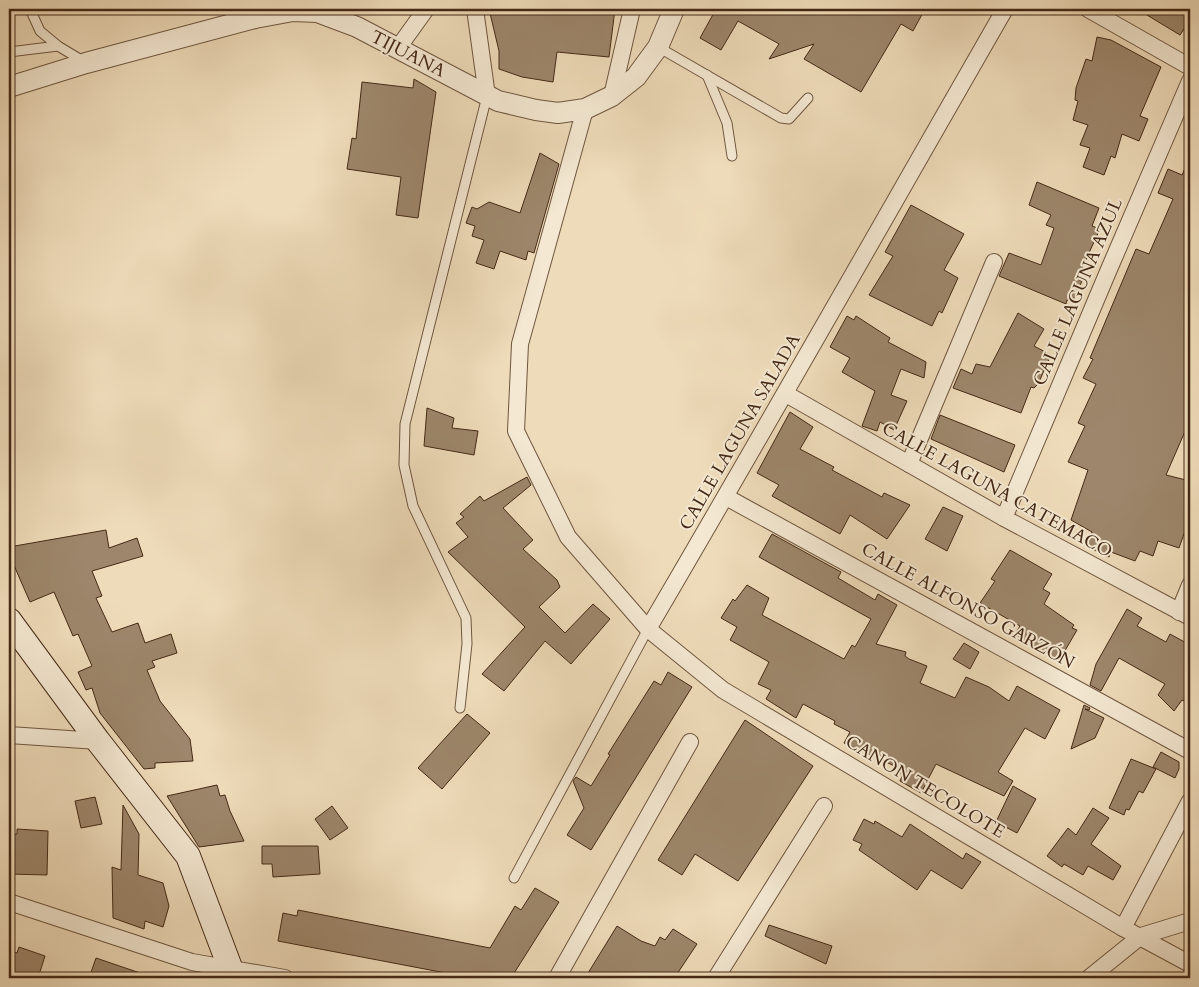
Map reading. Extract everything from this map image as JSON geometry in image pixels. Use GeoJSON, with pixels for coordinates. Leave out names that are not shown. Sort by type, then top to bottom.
{"type":"FeatureCollection","features":[{"type":"Feature","properties":{"kind":"main road"},"geometry":{"type":"LineString","coordinates":[[9,620],[98,742],[188,856],[233,973]]}},
{"type":"Feature","properties":{"kind":"street"},"geometry":{"type":"LineString","coordinates":[[398,48],[426,9]]}},
{"type":"Feature","properties":{"kind":"street"},"geometry":{"type":"LineString","coordinates":[[475,9],[488,96]]}},
{"type":"Feature","properties":{"kind":"street"},"geometry":{"type":"LineString","coordinates":[[612,96],[632,9]]}},
{"type":"Feature","properties":{"kind":"street","name":"TIJUANA"},"geometry":{"type":"LineString","coordinates":[[9,87],[86,63],[255,18],[293,11],[318,10],[357,27],[488,96],[536,110],[558,113],[585,110],[612,96],[636,77],[658,47],[674,9]]}},
{"type":"Feature","properties":{"kind":"street","name":"CALLE LAGUNA SALADA"},"geometry":{"type":"LineString","coordinates":[[648,629],[786,394],[830,313],[1005,9]]}},
{"type":"Feature","properties":{"kind":"street"},"geometry":{"type":"LineString","coordinates":[[1088,9],[1190,67]]}},
{"type":"Feature","properties":{"kind":"street","name":"CALLE LAGUNA AZUL"},"geometry":{"type":"LineString","coordinates":[[1004,518],[1190,82]]}},
{"type":"Feature","properties":{"kind":"street","name":"CANON TECOLOTE"},"geometry":{"type":"LineString","coordinates":[[585,110],[520,344],[516,431],[568,537],[648,629],[723,690],[1123,928],[1190,964]]}},
{"type":"Feature","properties":{"kind":"street"},"geometry":{"type":"LineString","coordinates":[[909,464],[994,262]]}},
{"type":"Feature","properties":{"kind":"street","name":"CALLE LAGUNA CATEMACO"},"geometry":{"type":"LineString","coordinates":[[786,394],[1004,518],[1185,614]]}},
{"type":"Feature","properties":{"kind":"street","name":"CALLE ALFONSO GARZÓN"},"geometry":{"type":"LineString","coordinates":[[726,497],[1190,751]]}},
{"type":"Feature","properties":{"kind":"street"},"geometry":{"type":"LineString","coordinates":[[1185,614],[1190,584]]}},
{"type":"Feature","properties":{"kind":"street"},"geometry":{"type":"LineString","coordinates":[[9,735],[98,742]]}},
{"type":"Feature","properties":{"kind":"street"},"geometry":{"type":"LineString","coordinates":[[557,978],[690,742]]}},
{"type":"Feature","properties":{"kind":"street"},"geometry":{"type":"LineString","coordinates":[[1123,928],[1190,801]]}},
{"type":"Feature","properties":{"kind":"street"},"geometry":{"type":"LineString","coordinates":[[716,978],[824,806]]}},
{"type":"Feature","properties":{"kind":"street"},"geometry":{"type":"LineString","coordinates":[[9,902],[192,962],[233,973],[286,978]]}},
{"type":"Feature","properties":{"kind":"street"},"geometry":{"type":"LineString","coordinates":[[1089,978],[1141,936],[1190,921]]}},
{"type":"Feature","properties":{"kind":"lane"},"geometry":{"type":"LineString","coordinates":[[30,9],[40,31],[58,46],[86,63]]}},
{"type":"Feature","properties":{"kind":"lane"},"geometry":{"type":"LineString","coordinates":[[9,52],[58,46]]}},
{"type":"Feature","properties":{"kind":"lane"},"geometry":{"type":"LineString","coordinates":[[658,47],[781,118],[789,119],[808,98]]}},
{"type":"Feature","properties":{"kind":"lane"},"geometry":{"type":"LineString","coordinates":[[707,75],[727,123],[732,156]]}},
{"type":"Feature","properties":{"kind":"lane"},"geometry":{"type":"LineString","coordinates":[[460,708],[466,644],[466,618],[413,506],[404,465],[405,424],[488,96]]}},
{"type":"Feature","properties":{"kind":"lane","name":"CALLE LAGUNA SALADA"},"geometry":{"type":"LineString","coordinates":[[514,878],[648,629]]}},
{"type":"Feature","properties":{"kind":"building"},"geometry":{"type":"Polygon","coordinates":[[[489,9],[615,9],[609,57],[557,52],[553,82],[522,77],[499,69],[499,51],[489,9]]]}},
{"type":"Feature","properties":{"kind":"building"},"geometry":{"type":"Polygon","coordinates":[[[716,9],[925,9],[913,31],[901,24],[861,92],[804,59],[814,44],[769,59],[779,44],[738,21],[721,50],[700,38],[716,9]]]}},
{"type":"Feature","properties":{"kind":"building"},"geometry":{"type":"Polygon","coordinates":[[[1137,9],[1190,9],[1190,20],[1180,35],[1137,9]]]}},
{"type":"Feature","properties":{"kind":"building"},"geometry":{"type":"Polygon","coordinates":[[[1097,37],[1111,40],[1161,67],[1140,116],[1148,119],[1139,141],[1122,134],[1115,158],[1111,156],[1104,175],[1083,167],[1090,148],[1080,145],[1088,125],[1073,120],[1078,101],[1075,100],[1076,88],[1086,59],[1092,61],[1097,37]]]}},
{"type":"Feature","properties":{"kind":"building"},"geometry":{"type":"Polygon","coordinates":[[[414,79],[436,92],[418,218],[396,215],[401,177],[347,169],[352,138],[356,139],[362,82],[413,88],[414,79]]]}},
{"type":"Feature","properties":{"kind":"building"},"geometry":{"type":"Polygon","coordinates":[[[540,153],[559,164],[534,253],[528,251],[526,260],[500,251],[494,269],[476,263],[484,240],[472,236],[475,226],[466,223],[472,207],[477,209],[489,202],[520,213],[540,153]]]}},
{"type":"Feature","properties":{"kind":"building"},"geometry":{"type":"Polygon","coordinates":[[[1190,157],[1190,420],[1166,475],[1190,481],[1190,517],[1179,548],[1158,541],[1153,556],[1140,551],[1135,561],[1111,552],[1109,557],[1086,546],[1092,532],[1071,520],[1088,470],[1068,462],[1085,426],[1078,423],[1096,384],[1083,378],[1093,359],[1090,358],[1136,249],[1149,254],[1173,199],[1158,193],[1168,169],[1182,175],[1190,157]]]}},
{"type":"Feature","properties":{"kind":"building"},"geometry":{"type":"Polygon","coordinates":[[[1037,182],[1099,208],[1092,226],[1100,229],[1077,279],[1082,281],[1072,302],[1067,300],[1066,304],[999,276],[1009,253],[1041,265],[1054,228],[1046,225],[1051,215],[1029,205],[1037,182]]]}},
{"type":"Feature","properties":{"kind":"building"},"geometry":{"type":"Polygon","coordinates":[[[911,205],[964,234],[944,270],[958,278],[942,313],[939,311],[932,326],[869,295],[893,256],[885,252],[911,205]]]}},
{"type":"Feature","properties":{"kind":"building"},"geometry":{"type":"Polygon","coordinates":[[[1018,313],[1044,329],[1034,346],[1051,355],[1038,384],[1034,388],[1031,387],[1021,413],[953,388],[961,369],[972,374],[976,364],[990,367],[1018,313]]]}},
{"type":"Feature","properties":{"kind":"building"},"geometry":{"type":"Polygon","coordinates":[[[847,316],[854,320],[856,316],[890,338],[888,342],[926,362],[924,378],[901,369],[891,395],[907,401],[894,430],[880,422],[877,431],[862,426],[875,391],[842,372],[850,358],[830,347],[847,316]]]}},
{"type":"Feature","properties":{"kind":"building"},"geometry":{"type":"Polygon","coordinates":[[[427,408],[454,418],[452,428],[478,431],[474,455],[424,446],[427,408]]]}},
{"type":"Feature","properties":{"kind":"building"},"geometry":{"type":"Polygon","coordinates":[[[790,412],[813,427],[800,449],[834,467],[832,470],[882,497],[884,493],[910,505],[887,539],[850,515],[840,534],[772,496],[779,485],[757,473],[790,412]]]}},
{"type":"Feature","properties":{"kind":"building"},"geometry":{"type":"Polygon","coordinates":[[[940,415],[1015,445],[1004,472],[931,439],[940,415]]]}},
{"type":"Feature","properties":{"kind":"building"},"geometry":{"type":"Polygon","coordinates":[[[527,477],[531,485],[503,508],[533,540],[523,549],[557,580],[560,587],[539,607],[565,633],[593,604],[610,619],[571,664],[545,641],[504,691],[482,674],[525,627],[448,552],[468,537],[456,523],[464,517],[460,514],[480,496],[484,501],[527,477]]]}},
{"type":"Feature","properties":{"kind":"building"},"geometry":{"type":"Polygon","coordinates":[[[943,507],[963,516],[947,551],[925,539],[943,507]]]}},
{"type":"Feature","properties":{"kind":"building"},"geometry":{"type":"Polygon","coordinates":[[[106,530],[109,548],[137,538],[143,556],[92,571],[102,596],[96,598],[112,632],[138,623],[145,643],[171,634],[177,653],[152,661],[155,667],[147,670],[160,701],[190,739],[193,761],[155,763],[155,768],[144,769],[100,713],[92,688],[86,690],[78,672],[92,666],[78,634],[73,636],[54,592],[30,602],[9,554],[9,547],[106,530]]]}},
{"type":"Feature","properties":{"kind":"building"},"geometry":{"type":"Polygon","coordinates":[[[772,534],[841,572],[838,578],[875,600],[878,594],[897,605],[876,644],[906,652],[905,656],[909,659],[927,666],[920,683],[955,698],[966,677],[989,687],[1009,701],[1017,686],[1060,710],[1045,739],[1025,728],[998,772],[1013,781],[1004,796],[936,764],[921,793],[900,781],[903,774],[897,772],[899,768],[844,743],[850,732],[834,724],[835,721],[803,704],[796,718],[766,699],[771,690],[758,684],[769,662],[730,640],[737,627],[721,618],[733,599],[735,601],[747,585],[769,598],[762,615],[844,659],[852,645],[855,647],[871,619],[759,557],[772,534]]]}},
{"type":"Feature","properties":{"kind":"building"},"geometry":{"type":"Polygon","coordinates":[[[1010,550],[1052,574],[1043,589],[1050,593],[1044,604],[1074,625],[1072,628],[1077,630],[1059,661],[1015,634],[1020,626],[980,603],[995,581],[991,579],[1010,550]]]}},
{"type":"Feature","properties":{"kind":"building"},"geometry":{"type":"Polygon","coordinates":[[[1127,609],[1142,618],[1137,626],[1166,642],[1170,634],[1190,645],[1190,704],[1182,700],[1174,711],[1158,695],[1165,684],[1119,658],[1101,691],[1090,685],[1096,664],[1127,609]]]}},
{"type":"Feature","properties":{"kind":"building"},"geometry":{"type":"Polygon","coordinates":[[[964,643],[979,652],[970,669],[953,659],[964,643]]]}},
{"type":"Feature","properties":{"kind":"building"},"geometry":{"type":"Polygon","coordinates":[[[668,672],[692,687],[591,850],[567,835],[584,808],[573,781],[576,777],[591,786],[610,755],[608,754],[654,681],[661,685],[668,672]]]}},
{"type":"Feature","properties":{"kind":"building"},"geometry":{"type":"Polygon","coordinates":[[[1084,705],[1090,708],[1089,710],[1085,709],[1104,718],[1095,738],[1071,749],[1084,705]]]}},
{"type":"Feature","properties":{"kind":"building"},"geometry":{"type":"Polygon","coordinates":[[[467,714],[490,733],[442,789],[418,768],[467,714]]]}},
{"type":"Feature","properties":{"kind":"building"},"geometry":{"type":"Polygon","coordinates":[[[745,720],[813,766],[738,881],[695,854],[682,875],[658,860],[745,720]]]}},
{"type":"Feature","properties":{"kind":"building"},"geometry":{"type":"Polygon","coordinates":[[[1161,752],[1179,762],[1179,769],[1175,778],[1153,767],[1161,752]]]}},
{"type":"Feature","properties":{"kind":"building"},"geometry":{"type":"Polygon","coordinates":[[[1131,759],[1156,769],[1143,793],[1139,791],[1129,810],[1126,809],[1124,815],[1109,808],[1131,759]]]}},
{"type":"Feature","properties":{"kind":"building"},"geometry":{"type":"Polygon","coordinates":[[[217,785],[220,796],[225,795],[244,841],[199,847],[167,796],[217,785]]]}},
{"type":"Feature","properties":{"kind":"building"},"geometry":{"type":"Polygon","coordinates":[[[1013,786],[1036,799],[1017,833],[996,822],[1013,786]]]}},
{"type":"Feature","properties":{"kind":"building"},"geometry":{"type":"Polygon","coordinates":[[[95,797],[102,824],[81,828],[75,801],[95,797]]]}},
{"type":"Feature","properties":{"kind":"building"},"geometry":{"type":"Polygon","coordinates":[[[123,805],[139,834],[138,875],[163,883],[169,906],[163,927],[145,921],[144,929],[113,918],[112,867],[121,870],[123,805]]]}},
{"type":"Feature","properties":{"kind":"building"},"geometry":{"type":"Polygon","coordinates":[[[332,806],[348,828],[330,840],[315,819],[332,806]]]}},
{"type":"Feature","properties":{"kind":"building"},"geometry":{"type":"Polygon","coordinates":[[[1093,808],[1109,818],[1091,844],[1121,866],[1113,880],[1088,866],[1083,875],[1064,864],[1062,867],[1047,856],[1068,828],[1076,835],[1093,808]]]}},
{"type":"Feature","properties":{"kind":"building"},"geometry":{"type":"Polygon","coordinates":[[[864,819],[874,824],[875,821],[902,837],[910,824],[963,859],[966,853],[981,862],[962,889],[931,870],[917,890],[859,850],[862,844],[853,840],[864,819]]]}},
{"type":"Feature","properties":{"kind":"building"},"geometry":{"type":"Polygon","coordinates":[[[17,829],[48,831],[47,875],[9,874],[9,834],[17,834],[17,829]]]}},
{"type":"Feature","properties":{"kind":"building"},"geometry":{"type":"Polygon","coordinates":[[[262,846],[318,846],[320,874],[273,877],[272,864],[262,864],[262,846]]]}},
{"type":"Feature","properties":{"kind":"building"},"geometry":{"type":"Polygon","coordinates":[[[535,888],[559,902],[511,978],[472,978],[278,941],[283,913],[297,916],[298,910],[490,948],[515,906],[521,910],[535,888]]]}},
{"type":"Feature","properties":{"kind":"building"},"geometry":{"type":"Polygon","coordinates":[[[769,925],[832,946],[826,964],[765,936],[769,925]]]}},
{"type":"Feature","properties":{"kind":"building"},"geometry":{"type":"Polygon","coordinates":[[[617,926],[641,941],[655,946],[660,937],[665,940],[673,929],[697,944],[675,977],[585,978],[617,926]]]}},
{"type":"Feature","properties":{"kind":"building"},"geometry":{"type":"Polygon","coordinates":[[[19,947],[45,956],[38,978],[9,978],[9,950],[17,953],[19,947]]]}},
{"type":"Feature","properties":{"kind":"building"},"geometry":{"type":"Polygon","coordinates":[[[96,958],[146,975],[146,978],[89,978],[96,958]]]}}]}
